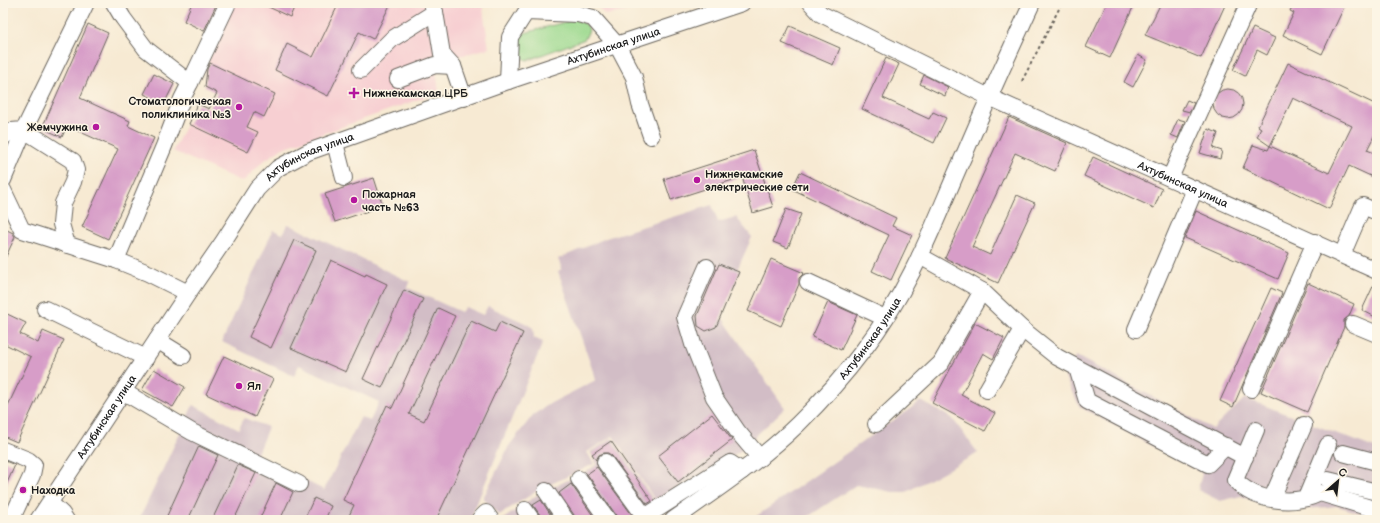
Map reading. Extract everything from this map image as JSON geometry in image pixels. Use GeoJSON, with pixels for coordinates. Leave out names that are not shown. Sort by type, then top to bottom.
{"type":"FeatureCollection","features":[{"type":"Feature","properties":{"kind":"street"},"geometry":{"type":"LineString","coordinates":[[3,180],[24,130],[86,3]]}},
{"type":"Feature","properties":{"kind":"street"},"geometry":{"type":"LineString","coordinates":[[114,3],[146,49],[190,83]]}},
{"type":"Feature","properties":{"kind":"street"},"geometry":{"type":"LineString","coordinates":[[116,260],[182,99],[228,3]]}},
{"type":"Feature","properties":{"kind":"street","name":"Ахтубинская улица"},"geometry":{"type":"LineString","coordinates":[[38,520],[188,293],[224,242],[257,189],[278,168],[308,152],[508,82],[742,3]]}},
{"type":"Feature","properties":{"kind":"street","name":"Ахтубинская улица"},"geometry":{"type":"LineString","coordinates":[[811,3],[821,14],[989,97],[1377,271]]}},
{"type":"Feature","properties":{"kind":"street","name":"Ахтубинская улица"},"geometry":{"type":"LineString","coordinates":[[673,520],[760,458],[798,424],[834,385],[865,348],[912,273],[1032,3]]}},
{"type":"Feature","properties":{"kind":"street"},"geometry":{"type":"LineString","coordinates":[[1170,178],[1249,3]]}},
{"type":"Feature","properties":{"kind":"street"},"geometry":{"type":"LineString","coordinates":[[362,70],[392,39],[433,7],[442,54],[453,66],[464,98]]}},
{"type":"Feature","properties":{"kind":"street"},"geometry":{"type":"LineString","coordinates":[[508,82],[510,38],[526,12],[578,14],[592,18],[617,45],[634,77],[640,104],[651,136]]}},
{"type":"Feature","properties":{"kind":"street"},"geometry":{"type":"LineString","coordinates":[[398,79],[435,65],[453,66]]}},
{"type":"Feature","properties":{"kind":"street"},"geometry":{"type":"LineString","coordinates":[[3,137],[11,131],[24,130],[73,161],[76,170],[73,182],[63,203],[61,224],[68,245]]}},
{"type":"Feature","properties":{"kind":"street"},"geometry":{"type":"LineString","coordinates":[[335,143],[344,178]]}},
{"type":"Feature","properties":{"kind":"street"},"geometry":{"type":"LineString","coordinates":[[1136,329],[1195,189]]}},
{"type":"Feature","properties":{"kind":"street"},"geometry":{"type":"LineString","coordinates":[[3,190],[22,230],[116,260],[167,282],[188,293]]}},
{"type":"Feature","properties":{"kind":"street"},"geometry":{"type":"LineString","coordinates":[[1342,254],[1363,206],[1377,212]]}},
{"type":"Feature","properties":{"kind":"street"},"geometry":{"type":"LineString","coordinates":[[1251,389],[1315,242]]}},
{"type":"Feature","properties":{"kind":"street"},"geometry":{"type":"LineString","coordinates":[[920,256],[982,291],[1022,329],[1057,357],[1245,457]]}},
{"type":"Feature","properties":{"kind":"street"},"geometry":{"type":"LineString","coordinates":[[707,267],[685,317],[693,344],[714,397],[738,432],[760,458]]}},
{"type":"Feature","properties":{"kind":"street"},"geometry":{"type":"LineString","coordinates":[[808,282],[885,318]]}},
{"type":"Feature","properties":{"kind":"street"},"geometry":{"type":"LineString","coordinates":[[876,424],[941,363],[982,291]]}},
{"type":"Feature","properties":{"kind":"street"},"geometry":{"type":"LineString","coordinates":[[45,309],[146,358]]}},
{"type":"Feature","properties":{"kind":"street"},"geometry":{"type":"LineString","coordinates":[[1353,324],[1377,334]]}},
{"type":"Feature","properties":{"kind":"street"},"geometry":{"type":"LineString","coordinates":[[987,390],[1022,329]]}},
{"type":"Feature","properties":{"kind":"street"},"geometry":{"type":"LineString","coordinates":[[157,340],[183,356]]}},
{"type":"Feature","properties":{"kind":"street"},"geometry":{"type":"LineString","coordinates":[[1078,368],[1087,401],[1208,464],[1226,446]]}},
{"type":"Feature","properties":{"kind":"street"},"geometry":{"type":"LineString","coordinates":[[124,392],[192,432],[299,484]]}},
{"type":"Feature","properties":{"kind":"street"},"geometry":{"type":"LineString","coordinates":[[1272,498],[1304,425]]}},
{"type":"Feature","properties":{"kind":"street"},"geometry":{"type":"LineString","coordinates":[[1256,430],[1235,480],[1242,488],[1265,497],[1290,501],[1306,498],[1335,487],[1377,492]]}},
{"type":"Feature","properties":{"kind":"street"},"geometry":{"type":"LineString","coordinates":[[1306,498],[1328,445]]}},
{"type":"Feature","properties":{"kind":"street"},"geometry":{"type":"LineString","coordinates":[[3,450],[28,460],[34,466],[32,475],[11,520]]}},
{"type":"Feature","properties":{"kind":"street"},"geometry":{"type":"LineString","coordinates":[[1343,453],[1377,462]]}},
{"type":"Feature","properties":{"kind":"street"},"geometry":{"type":"LineString","coordinates":[[605,462],[643,518],[730,462],[742,471]]}},
{"type":"Feature","properties":{"kind":"street"},"geometry":{"type":"LineString","coordinates":[[579,479],[608,520]]}},
{"type":"Feature","properties":{"kind":"street"},"geometry":{"type":"LineString","coordinates":[[1335,487],[1377,510]]}},
{"type":"Feature","properties":{"kind":"street"},"geometry":{"type":"LineString","coordinates":[[546,491],[566,520]]}},
{"type":"Feature","properties":{"kind":"street"},"geometry":{"type":"LineString","coordinates":[[50,503],[66,520]]}},
{"type":"Feature","properties":{"kind":"street"},"geometry":{"type":"LineString","coordinates":[[479,520],[486,513],[492,520]]}},
{"type":"Feature","properties":{"kind":"path"},"geometry":{"type":"LineString","coordinates":[[1022,81],[1062,3]]}},
{"type":"Feature","properties":{"kind":"shaded area","name":"Нижнекамская ЦРБ"},"geometry":{"type":"Polygon","coordinates":[[[233,3],[482,3],[489,48],[448,59],[442,54],[434,56],[439,92],[283,148],[262,162],[243,182],[173,151],[187,123],[248,152],[258,132],[247,127],[254,112],[264,116],[275,95],[208,62],[233,3]]]}},
{"type":"Feature","properties":{"kind":"shaded area"},"geometry":{"type":"Polygon","coordinates":[[[595,3],[650,3],[624,12],[605,15],[595,3]]]}},
{"type":"Feature","properties":{"kind":"shaded area"},"geometry":{"type":"Polygon","coordinates":[[[712,205],[718,222],[736,217],[752,237],[737,270],[740,271],[720,321],[723,319],[785,408],[739,452],[655,500],[613,436],[587,452],[594,464],[540,489],[499,515],[483,498],[509,446],[533,415],[551,403],[596,380],[558,271],[562,269],[558,259],[606,238],[712,205]]]}},
{"type":"Feature","properties":{"kind":"shaded area"},"geometry":{"type":"Polygon","coordinates":[[[288,224],[410,282],[408,288],[461,312],[465,307],[483,315],[488,306],[525,323],[533,328],[534,338],[543,342],[470,520],[139,520],[193,405],[239,429],[244,418],[268,427],[256,456],[324,490],[361,417],[370,421],[379,402],[299,365],[294,376],[222,342],[273,230],[283,234],[288,224]]]}},
{"type":"Feature","properties":{"kind":"shaded area"},"geometry":{"type":"Polygon","coordinates":[[[1076,356],[1213,429],[1245,398],[1377,449],[1377,518],[1337,506],[1307,509],[1272,507],[1241,496],[1220,501],[1198,490],[1202,473],[1080,407],[1065,378],[1076,356]]]}},
{"type":"Feature","properties":{"kind":"shaded area"},"geometry":{"type":"Polygon","coordinates":[[[921,401],[952,418],[978,453],[906,492],[893,492],[856,485],[803,520],[751,520],[921,401]]]}},
{"type":"Feature","properties":{"kind":"shaded area"},"geometry":{"type":"Polygon","coordinates":[[[612,438],[657,505],[634,520],[502,520],[541,492],[586,472],[597,464],[590,452],[612,438]]]}},
{"type":"Feature","properties":{"kind":"green space"},"geometry":{"type":"Polygon","coordinates":[[[576,19],[587,25],[589,30],[585,39],[528,60],[521,58],[515,50],[515,42],[521,34],[576,19]]]}},
{"type":"Feature","properties":{"kind":"building"},"geometry":{"type":"Polygon","coordinates":[[[192,3],[217,3],[204,31],[184,21],[192,3]]]}},
{"type":"Feature","properties":{"kind":"building"},"geometry":{"type":"Polygon","coordinates":[[[260,3],[296,3],[290,17],[260,3]]]}},
{"type":"Feature","properties":{"kind":"building"},"geometry":{"type":"Polygon","coordinates":[[[339,3],[391,3],[373,39],[359,32],[328,96],[275,70],[287,44],[313,57],[339,3]]]}},
{"type":"Feature","properties":{"kind":"building"},"geometry":{"type":"Polygon","coordinates":[[[1107,3],[1135,3],[1110,58],[1086,47],[1107,3]]]}},
{"type":"Feature","properties":{"kind":"building"},"geometry":{"type":"Polygon","coordinates":[[[1161,3],[1226,3],[1201,58],[1145,35],[1161,3]]]}},
{"type":"Feature","properties":{"kind":"building"},"geometry":{"type":"Polygon","coordinates":[[[1294,3],[1346,3],[1322,54],[1283,35],[1294,13],[1290,11],[1294,3]]]}},
{"type":"Feature","properties":{"kind":"building"},"geometry":{"type":"Polygon","coordinates":[[[88,24],[108,33],[80,98],[130,121],[128,126],[154,138],[108,239],[82,227],[118,149],[67,126],[62,137],[42,128],[88,24]]]}},
{"type":"Feature","properties":{"kind":"building"},"geometry":{"type":"Polygon","coordinates":[[[790,26],[840,48],[833,65],[782,43],[790,26]]]}},
{"type":"Feature","properties":{"kind":"building"},"geometry":{"type":"Polygon","coordinates":[[[1253,28],[1275,38],[1267,55],[1257,50],[1245,76],[1233,70],[1253,28]]]}},
{"type":"Feature","properties":{"kind":"building"},"geometry":{"type":"Polygon","coordinates":[[[1138,55],[1147,60],[1133,87],[1124,82],[1138,55]]]}},
{"type":"Feature","properties":{"kind":"building"},"geometry":{"type":"Polygon","coordinates":[[[886,58],[899,64],[883,98],[929,119],[933,112],[946,118],[934,143],[862,109],[886,58]]]}},
{"type":"Feature","properties":{"kind":"building","name":"Стоматологическая поликлиника №3"},"geometry":{"type":"Polygon","coordinates":[[[210,63],[275,94],[264,117],[254,112],[247,127],[258,132],[248,152],[189,124],[198,104],[209,109],[217,93],[205,87],[207,69],[210,63]]]}},
{"type":"Feature","properties":{"kind":"building"},"geometry":{"type":"Polygon","coordinates":[[[1288,63],[1377,105],[1377,130],[1367,150],[1377,154],[1377,179],[1349,166],[1329,209],[1243,168],[1253,145],[1268,150],[1270,146],[1257,137],[1261,128],[1258,126],[1288,63]],[[1293,98],[1270,146],[1329,173],[1352,126],[1293,98]]]}},
{"type":"Feature","properties":{"kind":"building"},"geometry":{"type":"Polygon","coordinates":[[[154,74],[174,84],[164,104],[144,94],[154,74]]]}},
{"type":"Feature","properties":{"kind":"building"},"geometry":{"type":"Polygon","coordinates":[[[924,75],[948,87],[945,96],[920,84],[924,75]]]}},
{"type":"Feature","properties":{"kind":"building"},"geometry":{"type":"Polygon","coordinates":[[[1228,89],[1238,94],[1243,104],[1238,114],[1228,119],[1218,114],[1213,104],[1218,94],[1228,89]]]}},
{"type":"Feature","properties":{"kind":"building"},"geometry":{"type":"Polygon","coordinates":[[[1187,100],[1194,103],[1190,112],[1182,110],[1187,100]]]}},
{"type":"Feature","properties":{"kind":"building"},"geometry":{"type":"Polygon","coordinates":[[[1009,117],[1067,143],[1055,171],[1015,153],[972,247],[990,255],[1017,195],[1035,203],[998,283],[945,258],[1009,117]]]}},
{"type":"Feature","properties":{"kind":"building"},"geometry":{"type":"Polygon","coordinates":[[[1178,119],[1185,121],[1178,138],[1171,135],[1178,119]]]}},
{"type":"Feature","properties":{"kind":"building"},"geometry":{"type":"Polygon","coordinates":[[[1208,129],[1218,133],[1213,148],[1222,151],[1220,159],[1200,153],[1208,129]]]}},
{"type":"Feature","properties":{"kind":"building","name":"Нижнекамские электрические сети"},"geometry":{"type":"Polygon","coordinates":[[[754,150],[773,207],[753,213],[742,177],[671,200],[664,179],[754,150]]]}},
{"type":"Feature","properties":{"kind":"building"},"geometry":{"type":"Polygon","coordinates":[[[1093,157],[1162,189],[1154,208],[1084,176],[1093,157]]]}},
{"type":"Feature","properties":{"kind":"building"},"geometry":{"type":"Polygon","coordinates":[[[800,172],[896,218],[892,226],[912,235],[891,280],[872,271],[889,235],[792,189],[800,172]]]}},
{"type":"Feature","properties":{"kind":"building","name":"Пожарная часть №63"},"geometry":{"type":"Polygon","coordinates":[[[374,178],[383,206],[335,222],[325,194],[374,178]]]}},
{"type":"Feature","properties":{"kind":"building"},"geometry":{"type":"Polygon","coordinates":[[[786,209],[801,214],[788,248],[773,242],[786,209]]]}},
{"type":"Feature","properties":{"kind":"building"},"geometry":{"type":"Polygon","coordinates":[[[1196,211],[1289,253],[1278,279],[1185,238],[1196,211]]]}},
{"type":"Feature","properties":{"kind":"building"},"geometry":{"type":"Polygon","coordinates":[[[3,228],[13,233],[15,237],[3,263],[3,228]]]}},
{"type":"Feature","properties":{"kind":"building"},"geometry":{"type":"Polygon","coordinates":[[[294,240],[316,250],[271,348],[249,337],[294,240]]]}},
{"type":"Feature","properties":{"kind":"building"},"geometry":{"type":"Polygon","coordinates":[[[771,259],[804,273],[799,278],[799,284],[781,326],[748,311],[771,259]]]}},
{"type":"Feature","properties":{"kind":"building"},"geometry":{"type":"Polygon","coordinates":[[[331,260],[365,276],[366,274],[387,284],[346,372],[291,348],[331,260]]]}},
{"type":"Feature","properties":{"kind":"building"},"geometry":{"type":"Polygon","coordinates":[[[719,264],[739,272],[716,327],[706,331],[698,326],[697,316],[719,264]]]}},
{"type":"Feature","properties":{"kind":"building"},"geometry":{"type":"Polygon","coordinates":[[[1377,280],[1377,318],[1362,310],[1377,280]]]}},
{"type":"Feature","properties":{"kind":"building"},"geometry":{"type":"Polygon","coordinates":[[[1308,283],[1354,304],[1349,316],[1344,320],[1344,327],[1307,412],[1261,392],[1308,283]]]}},
{"type":"Feature","properties":{"kind":"building"},"geometry":{"type":"Polygon","coordinates":[[[1271,288],[1282,293],[1233,407],[1220,401],[1271,288]]]}},
{"type":"Feature","properties":{"kind":"building"},"geometry":{"type":"Polygon","coordinates":[[[404,290],[423,299],[382,388],[363,379],[404,290]]]}},
{"type":"Feature","properties":{"kind":"building"},"geometry":{"type":"Polygon","coordinates":[[[828,302],[857,315],[841,350],[812,337],[828,302]]]}},
{"type":"Feature","properties":{"kind":"building"},"geometry":{"type":"Polygon","coordinates":[[[438,308],[455,316],[409,414],[424,421],[471,321],[495,332],[500,322],[523,333],[436,520],[347,520],[354,505],[343,500],[387,405],[392,408],[438,308]]]}},
{"type":"Feature","properties":{"kind":"building"},"geometry":{"type":"Polygon","coordinates":[[[3,312],[26,323],[20,334],[38,343],[43,331],[64,340],[17,442],[3,436],[3,416],[31,357],[3,343],[3,312]]]}},
{"type":"Feature","properties":{"kind":"building"},"geometry":{"type":"Polygon","coordinates":[[[975,323],[1004,338],[993,359],[983,353],[961,395],[995,413],[985,431],[932,403],[975,323]]]}},
{"type":"Feature","properties":{"kind":"building","name":"Ял"},"geometry":{"type":"Polygon","coordinates":[[[224,356],[273,379],[255,417],[206,394],[224,356]]]}},
{"type":"Feature","properties":{"kind":"building"},"geometry":{"type":"Polygon","coordinates":[[[154,369],[185,387],[173,407],[142,390],[154,369]]]}},
{"type":"Feature","properties":{"kind":"building"},"geometry":{"type":"Polygon","coordinates":[[[712,414],[732,440],[678,482],[658,456],[712,414]]]}},
{"type":"Feature","properties":{"kind":"building"},"geometry":{"type":"Polygon","coordinates":[[[611,441],[652,501],[647,504],[612,456],[608,453],[599,455],[596,460],[592,454],[611,441]]]}},
{"type":"Feature","properties":{"kind":"building"},"geometry":{"type":"Polygon","coordinates":[[[199,446],[218,455],[188,520],[165,520],[199,446]]]}},
{"type":"Feature","properties":{"kind":"building"},"geometry":{"type":"Polygon","coordinates":[[[3,460],[15,465],[3,492],[3,460]]]}},
{"type":"Feature","properties":{"kind":"building"},"geometry":{"type":"Polygon","coordinates":[[[238,465],[256,473],[234,520],[212,520],[238,465]]]}},
{"type":"Feature","properties":{"kind":"building"},"geometry":{"type":"Polygon","coordinates":[[[597,467],[632,515],[628,520],[617,520],[616,515],[587,474],[597,467]]]}},
{"type":"Feature","properties":{"kind":"building"},"geometry":{"type":"Polygon","coordinates":[[[276,483],[293,492],[280,520],[259,520],[276,483]]]}},
{"type":"Feature","properties":{"kind":"building"},"geometry":{"type":"Polygon","coordinates":[[[571,484],[596,520],[575,520],[574,515],[559,493],[571,484]]]}},
{"type":"Feature","properties":{"kind":"building"},"geometry":{"type":"Polygon","coordinates":[[[314,498],[331,506],[325,520],[304,520],[314,498]]]}},
{"type":"Feature","properties":{"kind":"building"},"geometry":{"type":"Polygon","coordinates":[[[541,500],[554,520],[541,520],[540,515],[533,505],[541,500]]]}},
{"type":"Feature","properties":{"kind":"place","name":"Нижнекамская ЦРБ"},"geometry":{"type":"Point","coordinates":[354,93]}},
{"type":"Feature","properties":{"kind":"place","name":"Стоматологическая поликлиника №3"},"geometry":{"type":"Point","coordinates":[239,107]}},
{"type":"Feature","properties":{"kind":"place","name":"Жемчужина"},"geometry":{"type":"Point","coordinates":[96,127]}},
{"type":"Feature","properties":{"kind":"place","name":"Нижнекамские электрические сети"},"geometry":{"type":"Point","coordinates":[697,180]}},
{"type":"Feature","properties":{"kind":"place","name":"Пожарная часть №63"},"geometry":{"type":"Point","coordinates":[354,200]}},
{"type":"Feature","properties":{"kind":"place","name":"Ял"},"geometry":{"type":"Point","coordinates":[239,386]}},
{"type":"Feature","properties":{"kind":"place","name":"Находка"},"geometry":{"type":"Point","coordinates":[23,490]}}]}
